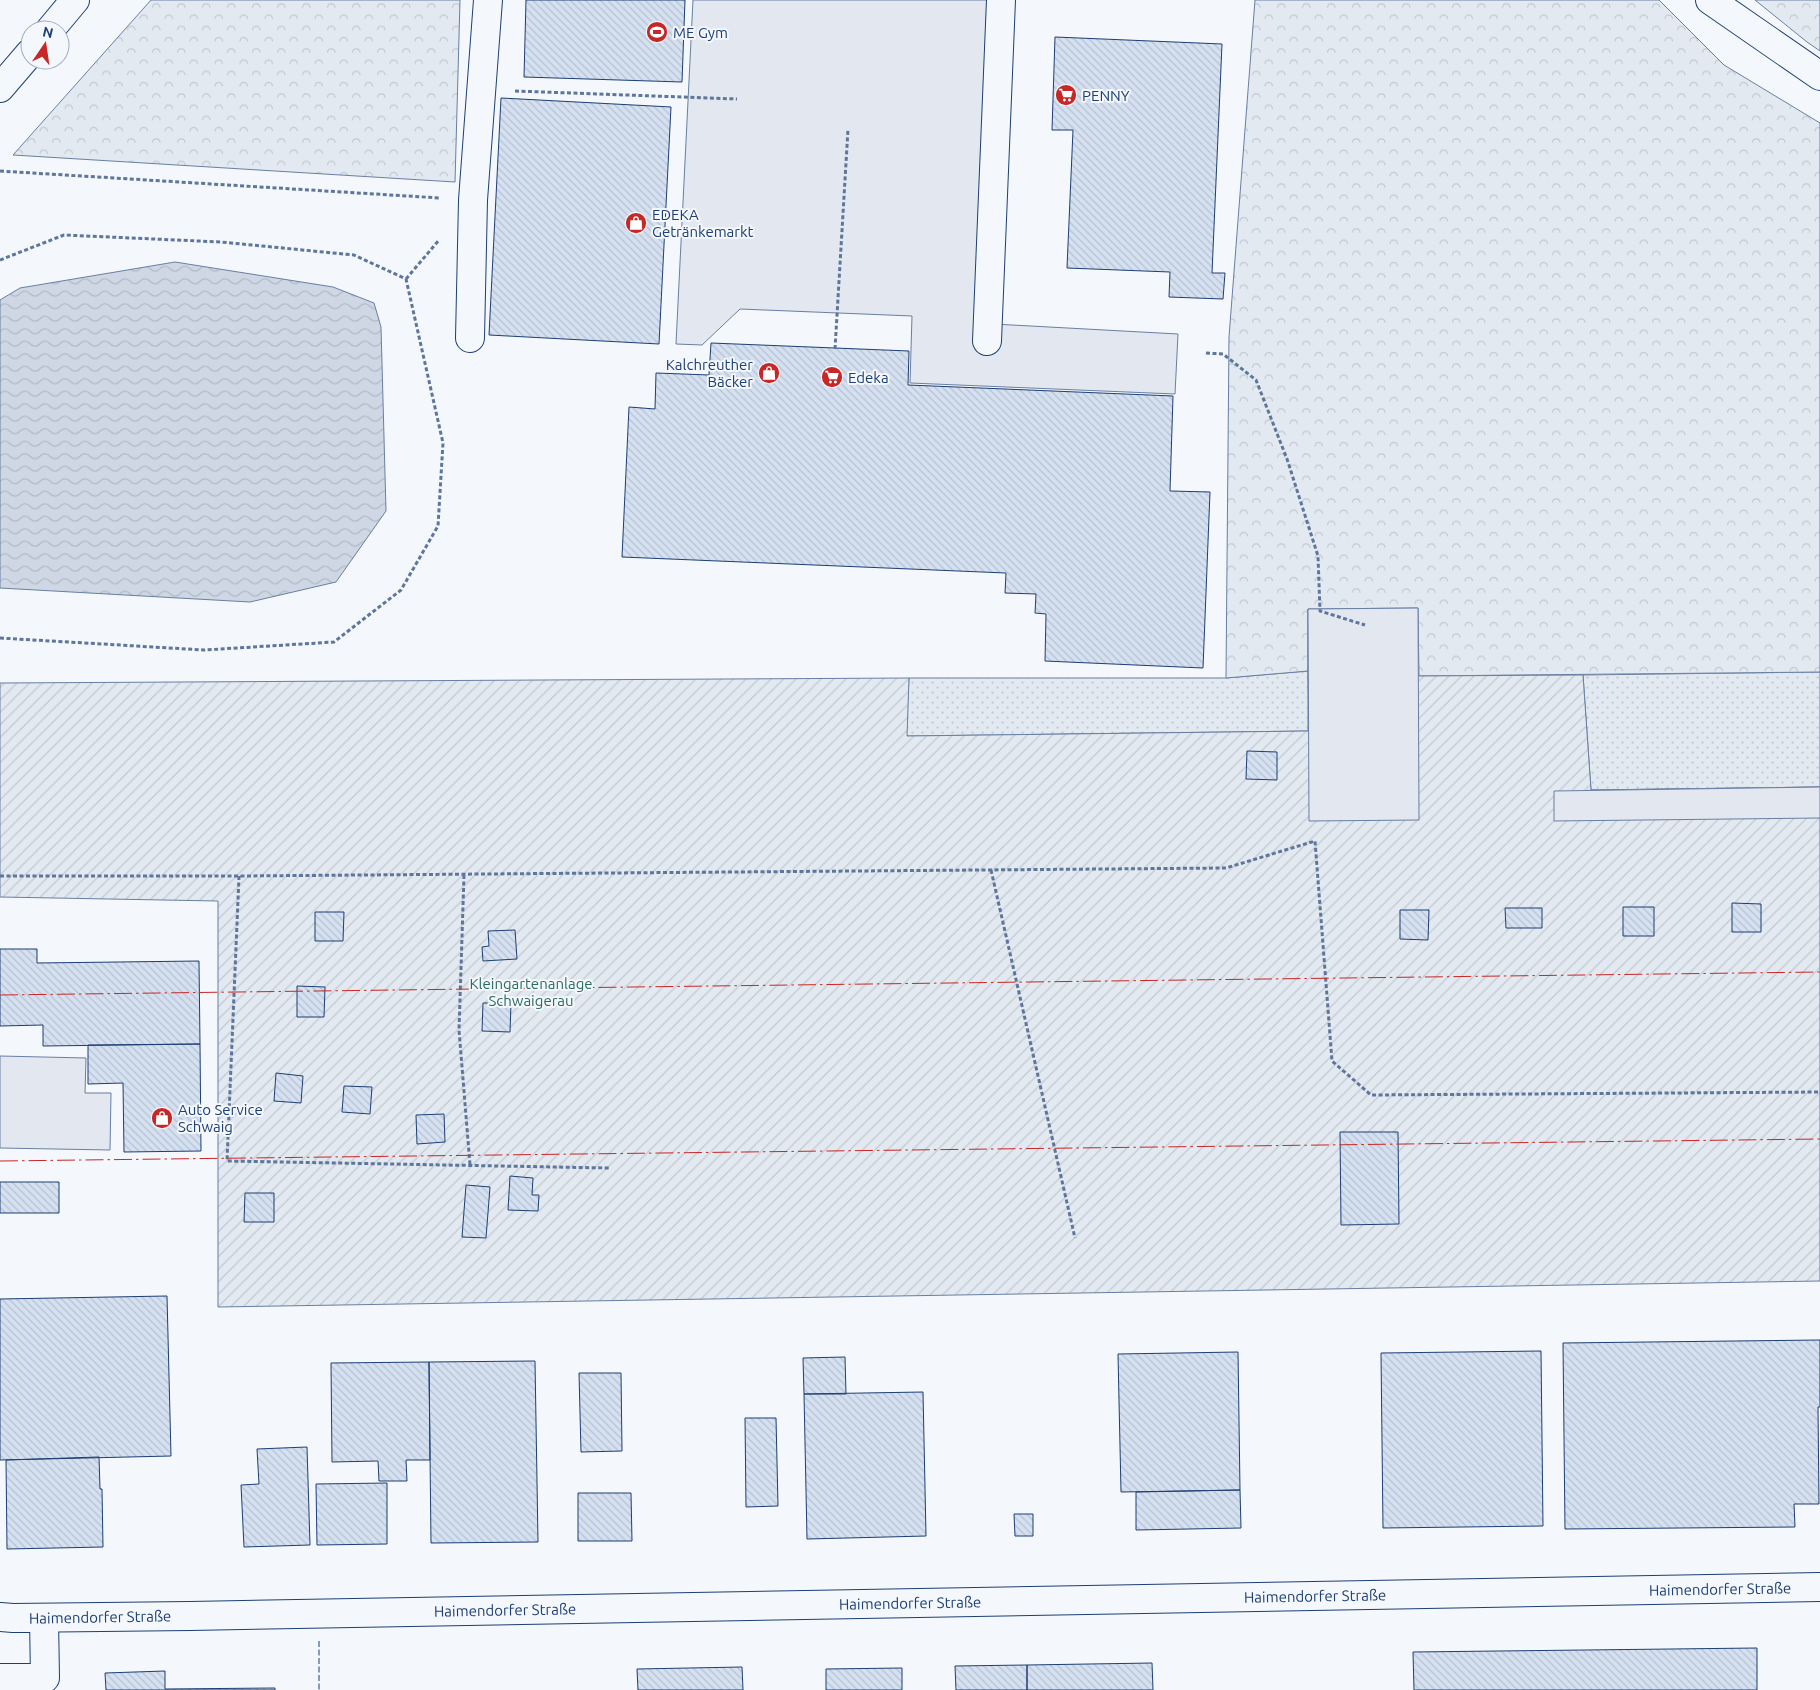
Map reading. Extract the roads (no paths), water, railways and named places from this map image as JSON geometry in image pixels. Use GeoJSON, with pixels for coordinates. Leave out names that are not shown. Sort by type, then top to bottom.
{"type":"FeatureCollection","features":[{"type":"Feature","properties":{"kind":"street"},"geometry":{"type":"LineString","coordinates":[[58,20],[75,0]]}},
{"type":"Feature","properties":{"kind":"street"},"geometry":{"type":"LineString","coordinates":[[470,338],[473,200],[488,0]]}},
{"type":"Feature","properties":{"kind":"street"},"geometry":{"type":"LineString","coordinates":[[987,341],[1001,0]]}},
{"type":"Feature","properties":{"kind":"street"},"geometry":{"type":"LineString","coordinates":[[1710,0],[1820,76]]}},
{"type":"Feature","properties":{"kind":"street"},"geometry":{"type":"LineString","coordinates":[[0,88],[20,65]]}},
{"type":"Feature","properties":{"kind":"street","name":"Haimendorfer Straße"},"geometry":{"type":"LineString","coordinates":[[0,1617],[44,1618],[1820,1587]]}},
{"type":"Feature","properties":{"kind":"street"},"geometry":{"type":"LineString","coordinates":[[0,1678],[45,1678],[44,1618]]}},
{"type":"Feature","properties":{"kind":"water"},"geometry":{"type":"Polygon","coordinates":[[[175,262],[333,287],[374,303],[381,327],[386,511],[336,582],[250,602],[0,588],[0,300],[20,288],[175,262]]]}},
{"type":"Feature","properties":{"kind":"place","name":"ME Gym"},"geometry":{"type":"Point","coordinates":[657,32]}},
{"type":"Feature","properties":{"kind":"place","name":"PENNY"},"geometry":{"type":"Point","coordinates":[1066,95]}},
{"type":"Feature","properties":{"kind":"place","name":"EDEKA Getränkemarkt"},"geometry":{"type":"Point","coordinates":[636,223]}},
{"type":"Feature","properties":{"kind":"place","name":"Kalchreuther Bäcker"},"geometry":{"type":"Point","coordinates":[769,373]}},
{"type":"Feature","properties":{"kind":"place","name":"Edeka"},"geometry":{"type":"Point","coordinates":[832,377]}},
{"type":"Feature","properties":{"kind":"place","name":"Auto Service Schwaig"},"geometry":{"type":"Point","coordinates":[162,1118]}},
{"type":"Feature","properties":{"kind":"park label","name":"Kleingartenanlage Schwaigerau"},"geometry":{"type":"Point","coordinates":[531,992]}}]}
